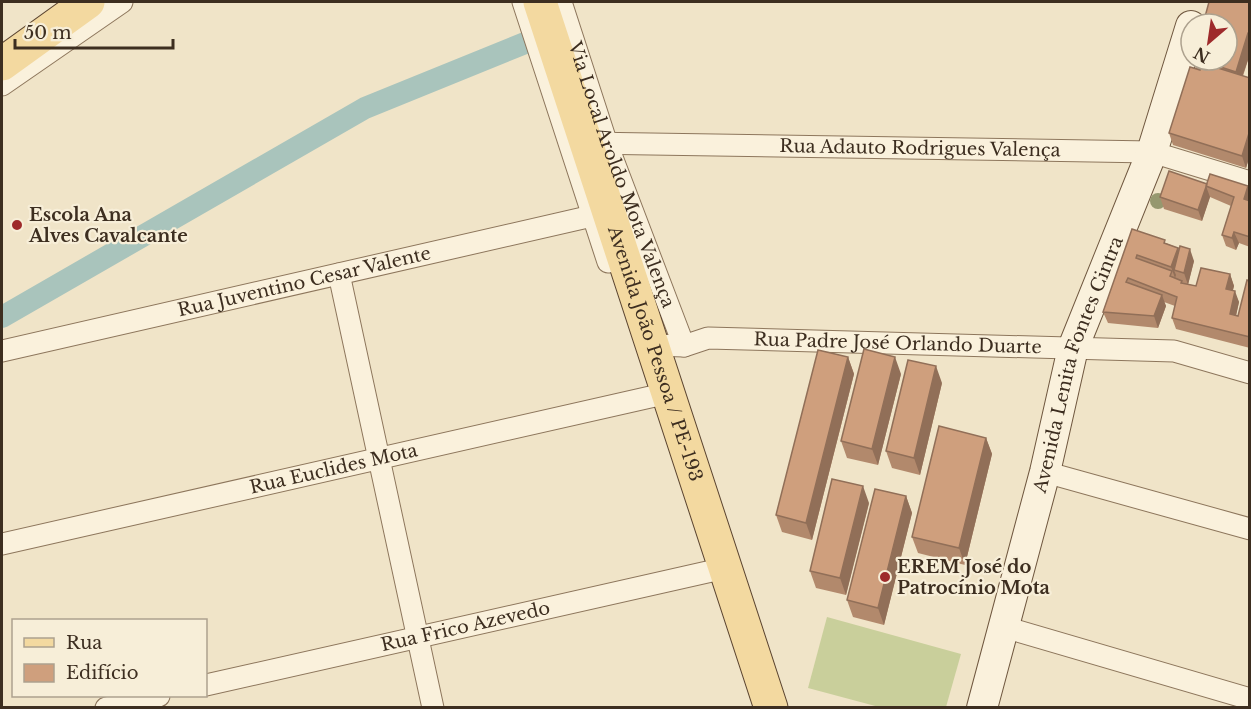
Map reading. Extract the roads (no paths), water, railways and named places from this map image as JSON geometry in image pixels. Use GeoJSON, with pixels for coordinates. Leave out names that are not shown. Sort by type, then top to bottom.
{"type":"FeatureCollection","features":[{"type":"Feature","properties":{"kind":"main road"},"geometry":{"type":"LineString","coordinates":[[2,64],[88,2]]}},
{"type":"Feature","properties":{"kind":"main road","name":"Avenida João Pessoa / PE-193"},"geometry":{"type":"LineString","coordinates":[[540,2],[597,144],[601,214],[668,346],[660,395],[718,570],[771,708]]}},
{"type":"Feature","properties":{"kind":"street"},"geometry":{"type":"LineString","coordinates":[[2,85],[122,2]]}},
{"type":"Feature","properties":{"kind":"street"},"geometry":{"type":"LineString","coordinates":[[523,2],[601,214],[660,395]]}},
{"type":"Feature","properties":{"kind":"street","name":"Via Local Aroldo Mota Valença"},"geometry":{"type":"LineString","coordinates":[[561,2],[597,144],[668,346]]}},
{"type":"Feature","properties":{"kind":"street","name":"Avenida Lenita Fontes Cintra"},"geometry":{"type":"LineString","coordinates":[[982,708],[1045,472],[1073,348],[1152,152],[1179,64]]}},
{"type":"Feature","properties":{"kind":"street","name":"Rua Adauto Rodrigues Valença"},"geometry":{"type":"LineString","coordinates":[[597,144],[1152,152],[1250,182]]}},
{"type":"Feature","properties":{"kind":"street","name":"Rua Juventino Cesar Valente"},"geometry":{"type":"LineString","coordinates":[[2,351],[601,214]]}},
{"type":"Feature","properties":{"kind":"street"},"geometry":{"type":"LineString","coordinates":[[339,274],[433,708]]}},
{"type":"Feature","properties":{"kind":"street","name":"Rua Padre José Orlando Duarte"},"geometry":{"type":"LineString","coordinates":[[668,346],[708,338],[1174,351],[1250,373]]}},
{"type":"Feature","properties":{"kind":"street","name":"Rua Euclides Mota"},"geometry":{"type":"LineString","coordinates":[[2,544],[660,395]]}},
{"type":"Feature","properties":{"kind":"street"},"geometry":{"type":"LineString","coordinates":[[1045,472],[1250,529]]}},
{"type":"Feature","properties":{"kind":"street"},"geometry":{"type":"LineString","coordinates":[[718,570],[754,708]]}},
{"type":"Feature","properties":{"kind":"street","name":"Rua Frico Azevedo"},"geometry":{"type":"LineString","coordinates":[[207,685],[718,570]]}},
{"type":"Feature","properties":{"kind":"street"},"geometry":{"type":"LineString","coordinates":[[1004,627],[1250,699]]}},
{"type":"Feature","properties":{"kind":"street"},"geometry":{"type":"LineString","coordinates":[[106,708],[155,697]]}},
{"type":"Feature","properties":{"kind":"waterway"},"geometry":{"type":"LineString","coordinates":[[2,317],[365,108],[535,39]]}},
{"type":"Feature","properties":{"kind":"place","name":"Escola Ana Alves Cavalcante"},"geometry":{"type":"Point","coordinates":[17,225]}},
{"type":"Feature","properties":{"kind":"place","name":"EREM José do Patrocínio Mota"},"geometry":{"type":"Point","coordinates":[885,577]}}]}
